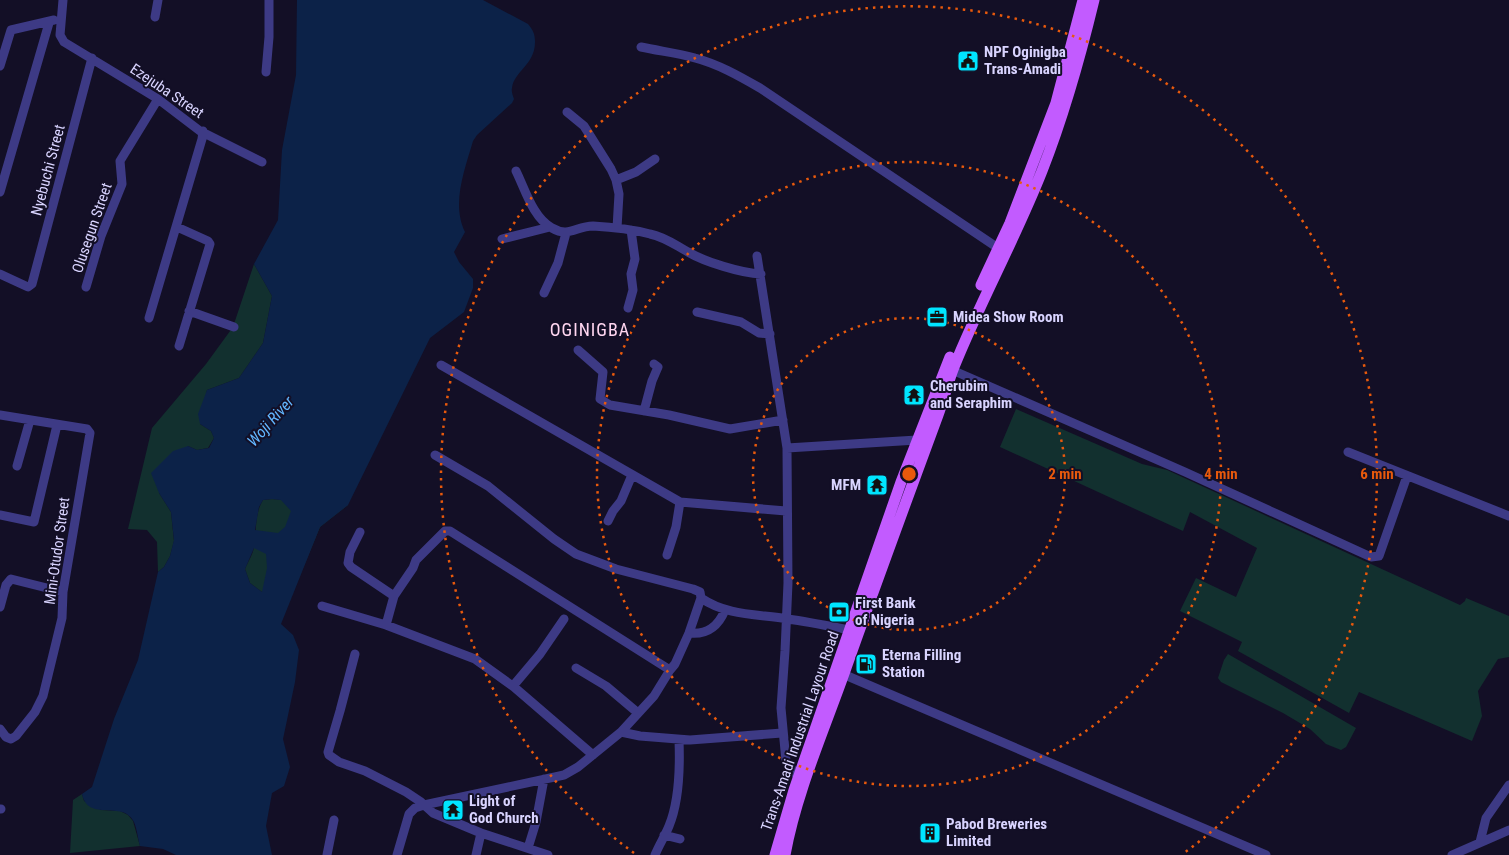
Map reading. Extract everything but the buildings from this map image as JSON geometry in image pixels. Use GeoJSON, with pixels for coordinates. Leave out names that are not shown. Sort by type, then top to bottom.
{"type":"FeatureCollection","features":[{"type":"Feature","properties":{"kind":"main road","name":"Trans-Amadi Industrial Layour Road"},"geometry":{"type":"LineString","coordinates":[[784,855],[790,830],[840,672],[850,630],[916,440],[948,360],[1026,186],[1056,103],[1068,78],[1083,0]]}},
{"type":"Feature","properties":{"kind":"main road","name":"Trans-Amadi Industrial Layour Road"},"geometry":{"type":"LineString","coordinates":[[775,855],[798,777],[939,412],[952,370],[1046,161],[1068,78],[1094,0]]}},
{"type":"Feature","properties":{"kind":"street","name":"Ezejuba Street"},"geometry":{"type":"LineString","coordinates":[[63,0],[60,17],[61,39],[158,99],[203,131],[177,227],[149,318]]}},
{"type":"Feature","properties":{"kind":"street"},"geometry":{"type":"LineString","coordinates":[[155,17],[158,0]]}},
{"type":"Feature","properties":{"kind":"street"},"geometry":{"type":"LineString","coordinates":[[266,72],[269,37],[269,0]]}},
{"type":"Feature","properties":{"kind":"street"},"geometry":{"type":"LineString","coordinates":[[0,66],[11,30],[49,23],[60,17]]}},
{"type":"Feature","properties":{"kind":"street"},"geometry":{"type":"LineString","coordinates":[[0,192],[49,23]]}},
{"type":"Feature","properties":{"kind":"street"},"geometry":{"type":"LineString","coordinates":[[641,47],[696,58],[727,70],[751,83],[998,248]]}},
{"type":"Feature","properties":{"kind":"street","name":"Nyebuchi Street"},"geometry":{"type":"LineString","coordinates":[[0,274],[28,287],[32,284],[92,58]]}},
{"type":"Feature","properties":{"kind":"street","name":"Olusegun Street"},"geometry":{"type":"LineString","coordinates":[[86,287],[101,236],[122,184],[120,161],[158,99]]}},
{"type":"Feature","properties":{"kind":"street"},"geometry":{"type":"LineString","coordinates":[[567,112],[584,126],[613,171],[619,194],[617,228]]}},
{"type":"Feature","properties":{"kind":"street"},"geometry":{"type":"LineString","coordinates":[[203,131],[262,162]]}},
{"type":"Feature","properties":{"kind":"street"},"geometry":{"type":"LineString","coordinates":[[616,180],[636,172],[655,160]]}},
{"type":"Feature","properties":{"kind":"street"},"geometry":{"type":"LineString","coordinates":[[516,171],[536,211],[550,227],[560,232],[566,233],[591,226],[631,230],[663,238],[695,256],[727,267],[752,274],[761,274]]}},
{"type":"Feature","properties":{"kind":"street"},"geometry":{"type":"LineString","coordinates":[[177,227],[210,242],[179,346]]}},
{"type":"Feature","properties":{"kind":"street"},"geometry":{"type":"LineString","coordinates":[[502,239],[550,227]]}},
{"type":"Feature","properties":{"kind":"street"},"geometry":{"type":"LineString","coordinates":[[628,308],[633,290],[631,274],[635,259],[631,230]]}},
{"type":"Feature","properties":{"kind":"street"},"geometry":{"type":"LineString","coordinates":[[544,293],[558,264],[566,233]]}},
{"type":"Feature","properties":{"kind":"street"},"geometry":{"type":"LineString","coordinates":[[757,256],[787,448],[787,619],[781,691],[782,732],[786,761],[798,777]]}},
{"type":"Feature","properties":{"kind":"street"},"geometry":{"type":"LineString","coordinates":[[189,311],[234,327]]}},
{"type":"Feature","properties":{"kind":"street"},"geometry":{"type":"LineString","coordinates":[[697,312],[741,322],[759,333],[770,334]]}},
{"type":"Feature","properties":{"kind":"street"},"geometry":{"type":"LineString","coordinates":[[578,350],[603,372],[600,399],[603,402],[730,429],[783,420]]}},
{"type":"Feature","properties":{"kind":"street"},"geometry":{"type":"LineString","coordinates":[[644,411],[658,367],[654,364]]}},
{"type":"Feature","properties":{"kind":"street"},"geometry":{"type":"LineString","coordinates":[[441,365],[680,502],[786,511]]}},
{"type":"Feature","properties":{"kind":"street"},"geometry":{"type":"LineString","coordinates":[[952,370],[1185,472],[1371,557],[1379,556],[1407,476]]}},
{"type":"Feature","properties":{"kind":"street","name":"Mini-Otudor Street"},"geometry":{"type":"LineString","coordinates":[[0,415],[87,429],[90,433],[63,592],[62,618],[40,704],[16,736],[11,739],[6,737],[0,729]]}},
{"type":"Feature","properties":{"kind":"street"},"geometry":{"type":"LineString","coordinates":[[17,466],[30,420]]}},
{"type":"Feature","properties":{"kind":"street"},"geometry":{"type":"LineString","coordinates":[[0,515],[34,522],[57,425]]}},
{"type":"Feature","properties":{"kind":"street"},"geometry":{"type":"LineString","coordinates":[[787,448],[916,440]]}},
{"type":"Feature","properties":{"kind":"street"},"geometry":{"type":"LineString","coordinates":[[1348,452],[1509,516]]}},
{"type":"Feature","properties":{"kind":"street"},"geometry":{"type":"LineString","coordinates":[[397,855],[409,814],[424,805],[570,773],[594,755],[621,732],[654,696],[675,664],[689,633],[701,598],[700,592],[693,588],[616,569],[576,554],[554,540],[494,490],[435,455]]}},
{"type":"Feature","properties":{"kind":"street"},"geometry":{"type":"LineString","coordinates":[[608,521],[621,501],[632,475]]}},
{"type":"Feature","properties":{"kind":"street"},"geometry":{"type":"LineString","coordinates":[[667,555],[676,527],[680,502]]}},
{"type":"Feature","properties":{"kind":"street"},"geometry":{"type":"LineString","coordinates":[[386,625],[394,596],[413,568],[416,560],[445,531],[450,530],[670,670]]}},
{"type":"Feature","properties":{"kind":"street"},"geometry":{"type":"LineString","coordinates":[[360,532],[350,552],[348,563],[351,567],[394,596]]}},
{"type":"Feature","properties":{"kind":"street"},"geometry":{"type":"LineString","coordinates":[[0,607],[6,585],[11,579],[63,592]]}},
{"type":"Feature","properties":{"kind":"street"},"geometry":{"type":"LineString","coordinates":[[701,598],[713,606],[725,610],[850,630]]}},
{"type":"Feature","properties":{"kind":"street"},"geometry":{"type":"LineString","coordinates":[[322,606],[386,625],[472,657],[513,686],[594,755]]}},
{"type":"Feature","properties":{"kind":"street"},"geometry":{"type":"LineString","coordinates":[[689,633],[702,634],[710,629],[725,610]]}},
{"type":"Feature","properties":{"kind":"street"},"geometry":{"type":"LineString","coordinates":[[513,686],[544,649],[564,619]]}},
{"type":"Feature","properties":{"kind":"street"},"geometry":{"type":"LineString","coordinates":[[355,654],[328,752],[329,755],[339,762],[385,780],[415,797],[433,813],[481,833],[548,855]]}},
{"type":"Feature","properties":{"kind":"street"},"geometry":{"type":"LineString","coordinates":[[576,668],[606,686],[638,713]]}},
{"type":"Feature","properties":{"kind":"street"},"geometry":{"type":"LineString","coordinates":[[840,672],[1266,855]]}},
{"type":"Feature","properties":{"kind":"street"},"geometry":{"type":"LineString","coordinates":[[621,732],[680,740],[782,732]]}},
{"type":"Feature","properties":{"kind":"street"},"geometry":{"type":"LineString","coordinates":[[655,855],[670,825],[674,810],[680,767],[680,740]]}},
{"type":"Feature","properties":{"kind":"street"},"geometry":{"type":"LineString","coordinates":[[528,848],[536,822],[544,779]]}},
{"type":"Feature","properties":{"kind":"street"},"geometry":{"type":"LineString","coordinates":[[1480,842],[1486,818],[1509,785]]}},
{"type":"Feature","properties":{"kind":"street"},"geometry":{"type":"LineString","coordinates":[[327,855],[334,820]]}},
{"type":"Feature","properties":{"kind":"street"},"geometry":{"type":"LineString","coordinates":[[1452,855],[1509,830]]}},
{"type":"Feature","properties":{"kind":"street"},"geometry":{"type":"LineString","coordinates":[[476,855],[481,833]]}},
{"type":"Feature","properties":{"kind":"street"},"geometry":{"type":"LineString","coordinates":[[664,835],[680,839]]}},
{"type":"Feature","properties":{"kind":"green space"},"geometry":{"type":"Polygon","coordinates":[[[254,264],[272,296],[263,343],[239,378],[207,390],[200,424],[211,431],[214,438],[208,448],[197,450],[188,446],[159,493],[171,512],[174,541],[170,556],[164,567],[158,572],[157,542],[147,530],[128,529],[152,428],[206,364],[233,327],[254,264]]]}},
{"type":"Feature","properties":{"kind":"green space"},"geometry":{"type":"Polygon","coordinates":[[[1016,409],[1142,464],[1167,470],[1460,605],[1466,598],[1509,616],[1509,657],[1498,659],[1478,691],[1482,716],[1472,741],[1359,692],[1349,713],[1238,651],[1242,642],[1180,611],[1196,578],[1236,597],[1257,548],[1190,512],[1183,531],[1000,447],[1016,409]]]}},
{"type":"Feature","properties":{"kind":"green space"},"geometry":{"type":"Polygon","coordinates":[[[272,499],[348,505],[320,527],[280,624],[262,592],[250,583],[245,569],[252,555],[260,506],[263,500],[272,499]]]}},
{"type":"Feature","properties":{"kind":"green space"},"geometry":{"type":"Polygon","coordinates":[[[1228,654],[1356,728],[1346,747],[1341,750],[1326,744],[1310,729],[1283,713],[1221,682],[1218,678],[1228,654]]]}},
{"type":"Feature","properties":{"kind":"green space"},"geometry":{"type":"Polygon","coordinates":[[[82,794],[84,801],[101,810],[120,811],[128,815],[133,821],[140,846],[70,853],[73,800],[82,794]]]}},
{"type":"Feature","properties":{"kind":"water","name":"Woji River"},"geometry":{"type":"Polygon","coordinates":[[[297,0],[483,0],[528,24],[535,37],[532,56],[514,82],[512,91],[514,99],[512,103],[477,135],[473,141],[463,175],[459,210],[465,232],[454,252],[459,262],[473,279],[473,288],[464,312],[430,338],[348,505],[320,527],[281,624],[293,635],[299,650],[295,682],[283,739],[290,767],[284,786],[272,793],[266,826],[272,855],[176,855],[163,849],[140,846],[134,822],[129,815],[91,807],[86,803],[82,794],[92,787],[114,719],[138,660],[158,572],[164,567],[170,556],[174,540],[171,512],[159,493],[151,473],[173,451],[188,446],[197,450],[209,448],[214,438],[211,431],[200,424],[198,414],[207,390],[239,378],[263,343],[272,296],[254,264],[278,220],[282,150],[296,75],[297,0]],[[263,500],[259,507],[255,530],[278,533],[285,527],[291,511],[281,500],[263,500]],[[254,548],[245,569],[250,583],[262,592],[267,568],[266,554],[254,548]]]}},
{"type":"Feature","properties":{"kind":"place","name":"NPF Oginigba Trans-Amadi"},"geometry":{"type":"Point","coordinates":[968,61]}},
{"type":"Feature","properties":{"kind":"place","name":"Midea Show Room"},"geometry":{"type":"Point","coordinates":[937,317]}},
{"type":"Feature","properties":{"kind":"place","name":"Cherubim and Seraphim"},"geometry":{"type":"Point","coordinates":[914,395]}},
{"type":"Feature","properties":{"kind":"place","name":"MFM"},"geometry":{"type":"Point","coordinates":[877,485]}},
{"type":"Feature","properties":{"kind":"place","name":"First Bank of Nigeria"},"geometry":{"type":"Point","coordinates":[839,612]}},
{"type":"Feature","properties":{"kind":"place","name":"Eterna Filling Station"},"geometry":{"type":"Point","coordinates":[866,664]}},
{"type":"Feature","properties":{"kind":"place","name":"Light of God Church"},"geometry":{"type":"Point","coordinates":[453,810]}},
{"type":"Feature","properties":{"kind":"place","name":"Pabod Breweries Limited"},"geometry":{"type":"Point","coordinates":[930,833]}},
{"type":"Feature","properties":{"kind":"district","name":"OGINIGBA"},"geometry":{"type":"Point","coordinates":[590,330]}}]}
